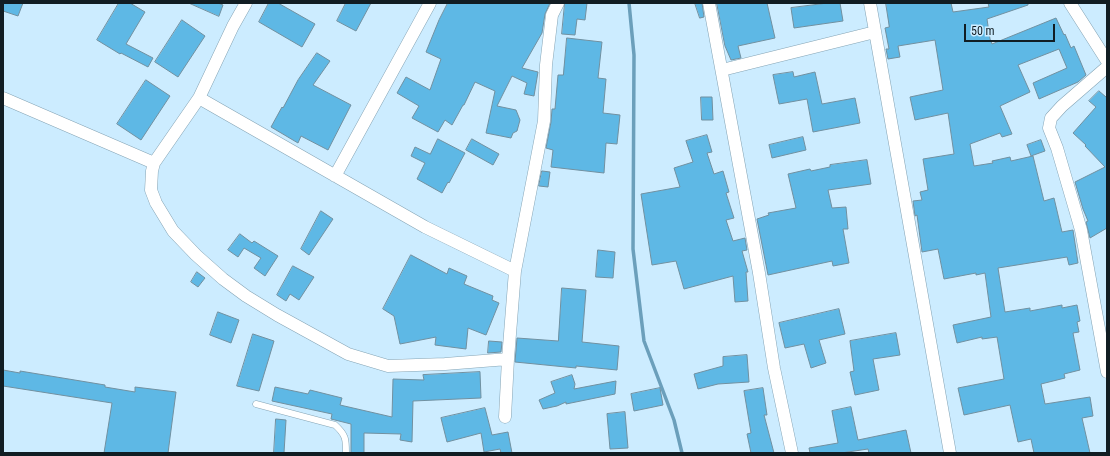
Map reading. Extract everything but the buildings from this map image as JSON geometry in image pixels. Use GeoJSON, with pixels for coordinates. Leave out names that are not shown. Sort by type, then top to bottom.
{"type":"FeatureCollection","features":[{"type":"Feature","properties":{"kind":"street"},"geometry":{"type":"LineString","coordinates":[[246,3],[233,26],[199,98],[154,163],[151,190],[156,204],[173,231],[196,255],[246,296],[348,354],[388,366],[445,364],[508,359]]}},
{"type":"Feature","properties":{"kind":"street"},"geometry":{"type":"LineString","coordinates":[[335,176],[430,3]]}},
{"type":"Feature","properties":{"kind":"street"},"geometry":{"type":"LineString","coordinates":[[505,417],[515,271],[544,121],[546,65],[552,15],[558,3]]}},
{"type":"Feature","properties":{"kind":"street"},"geometry":{"type":"LineString","coordinates":[[709,3],[759,273],[774,368],[792,453]]}},
{"type":"Feature","properties":{"kind":"street"},"geometry":{"type":"LineString","coordinates":[[870,3],[950,453]]}},
{"type":"Feature","properties":{"kind":"street"},"geometry":{"type":"LineString","coordinates":[[1070,3],[1107,61]]}},
{"type":"Feature","properties":{"kind":"street"},"geometry":{"type":"LineString","coordinates":[[722,70],[875,32]]}},
{"type":"Feature","properties":{"kind":"street"},"geometry":{"type":"LineString","coordinates":[[1107,67],[1062,106],[1051,118],[1049,128],[1057,148],[1080,230],[1107,372]]}},
{"type":"Feature","properties":{"kind":"street"},"geometry":{"type":"LineString","coordinates":[[3,98],[154,163]]}},
{"type":"Feature","properties":{"kind":"street"},"geometry":{"type":"LineString","coordinates":[[199,98],[425,227],[515,271]]}},
{"type":"Feature","properties":{"kind":"lane"},"geometry":{"type":"LineString","coordinates":[[256,404],[335,425],[343,432],[346,439],[346,453]]}},
{"type":"Feature","properties":{"kind":"waterway"},"geometry":{"type":"LineString","coordinates":[[629,3],[634,55],[633,249],[644,341],[674,420],[682,453]]}}]}
